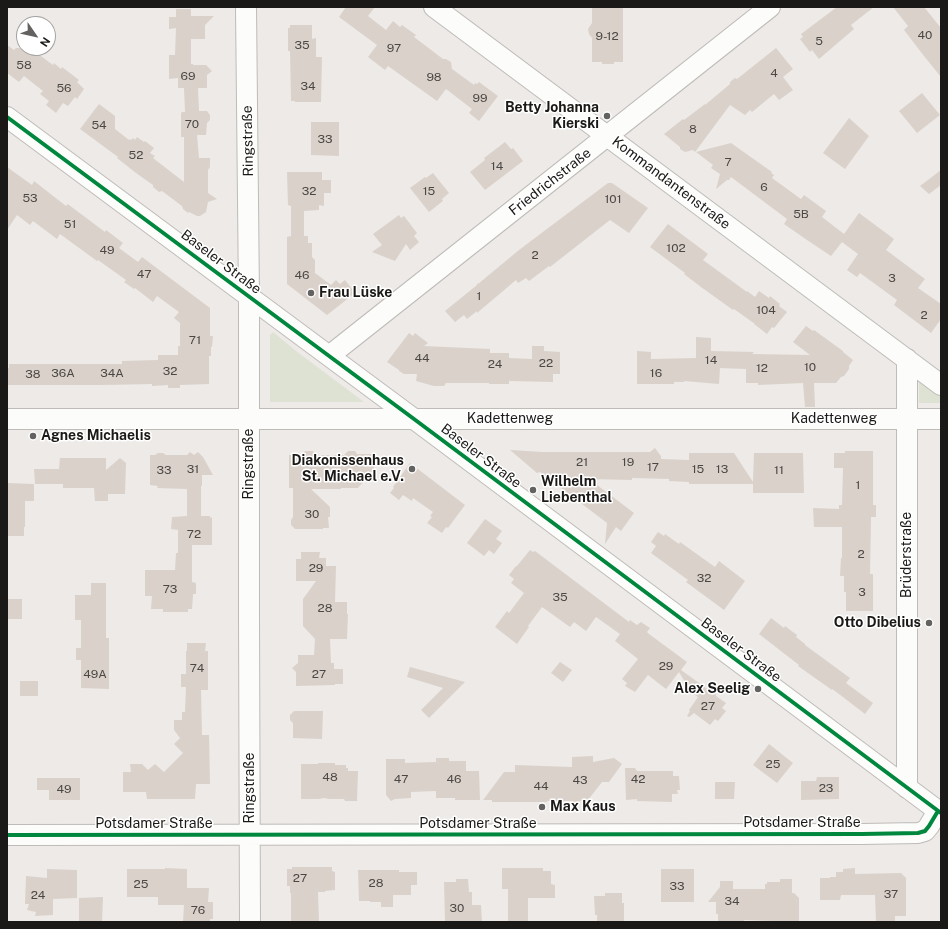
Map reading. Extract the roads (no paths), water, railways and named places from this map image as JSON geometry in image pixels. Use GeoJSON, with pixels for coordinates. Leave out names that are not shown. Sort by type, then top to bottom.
{"type":"FeatureCollection","features":[{"type":"Feature","properties":{"kind":"street","name":"Ringstraße"},"geometry":{"type":"LineString","coordinates":[[246,7],[249,297],[250,922]]}},
{"type":"Feature","properties":{"kind":"street","name":"Kommandantenstraße"},"geometry":{"type":"LineString","coordinates":[[434,7],[941,385]]}},
{"type":"Feature","properties":{"kind":"street","name":"Friedrichstraße"},"geometry":{"type":"LineString","coordinates":[[329,356],[770,7]]}},
{"type":"Feature","properties":{"kind":"street","name":"Baseler Straße"},"geometry":{"type":"LineString","coordinates":[[7,117],[940,812]]}},
{"type":"Feature","properties":{"kind":"street"},"geometry":{"type":"LineString","coordinates":[[906,419],[907,359]]}},
{"type":"Feature","properties":{"kind":"street","name":"Kadettenweg"},"geometry":{"type":"LineString","coordinates":[[7,419],[941,419]]}},
{"type":"Feature","properties":{"kind":"street","name":"Brüderstraße"},"geometry":{"type":"LineString","coordinates":[[906,419],[907,788]]}},
{"type":"Feature","properties":{"kind":"street","name":"Potsdamer Straße"},"geometry":{"type":"LineString","coordinates":[[7,835],[918,833],[924,831],[940,812]]}},
{"type":"Feature","properties":{"kind":"place","name":"Betty Johanna Kierski"},"geometry":{"type":"Point","coordinates":[607,116]}},
{"type":"Feature","properties":{"kind":"place","name":"Frau Lüske"},"geometry":{"type":"Point","coordinates":[311,293]}},
{"type":"Feature","properties":{"kind":"place","name":"Agnes Michaelis"},"geometry":{"type":"Point","coordinates":[33,436]}},
{"type":"Feature","properties":{"kind":"place","name":"Diakonissenhaus St. Michael e.V."},"geometry":{"type":"Point","coordinates":[412,469]}},
{"type":"Feature","properties":{"kind":"place","name":"Wilhelm Liebenthal"},"geometry":{"type":"Point","coordinates":[533,490]}},
{"type":"Feature","properties":{"kind":"place","name":"Otto Dibelius"},"geometry":{"type":"Point","coordinates":[929,623]}},
{"type":"Feature","properties":{"kind":"place","name":"Alex Seelig"},"geometry":{"type":"Point","coordinates":[758,689]}},
{"type":"Feature","properties":{"kind":"place","name":"Max Kaus"},"geometry":{"type":"Point","coordinates":[542,807]}}]}
